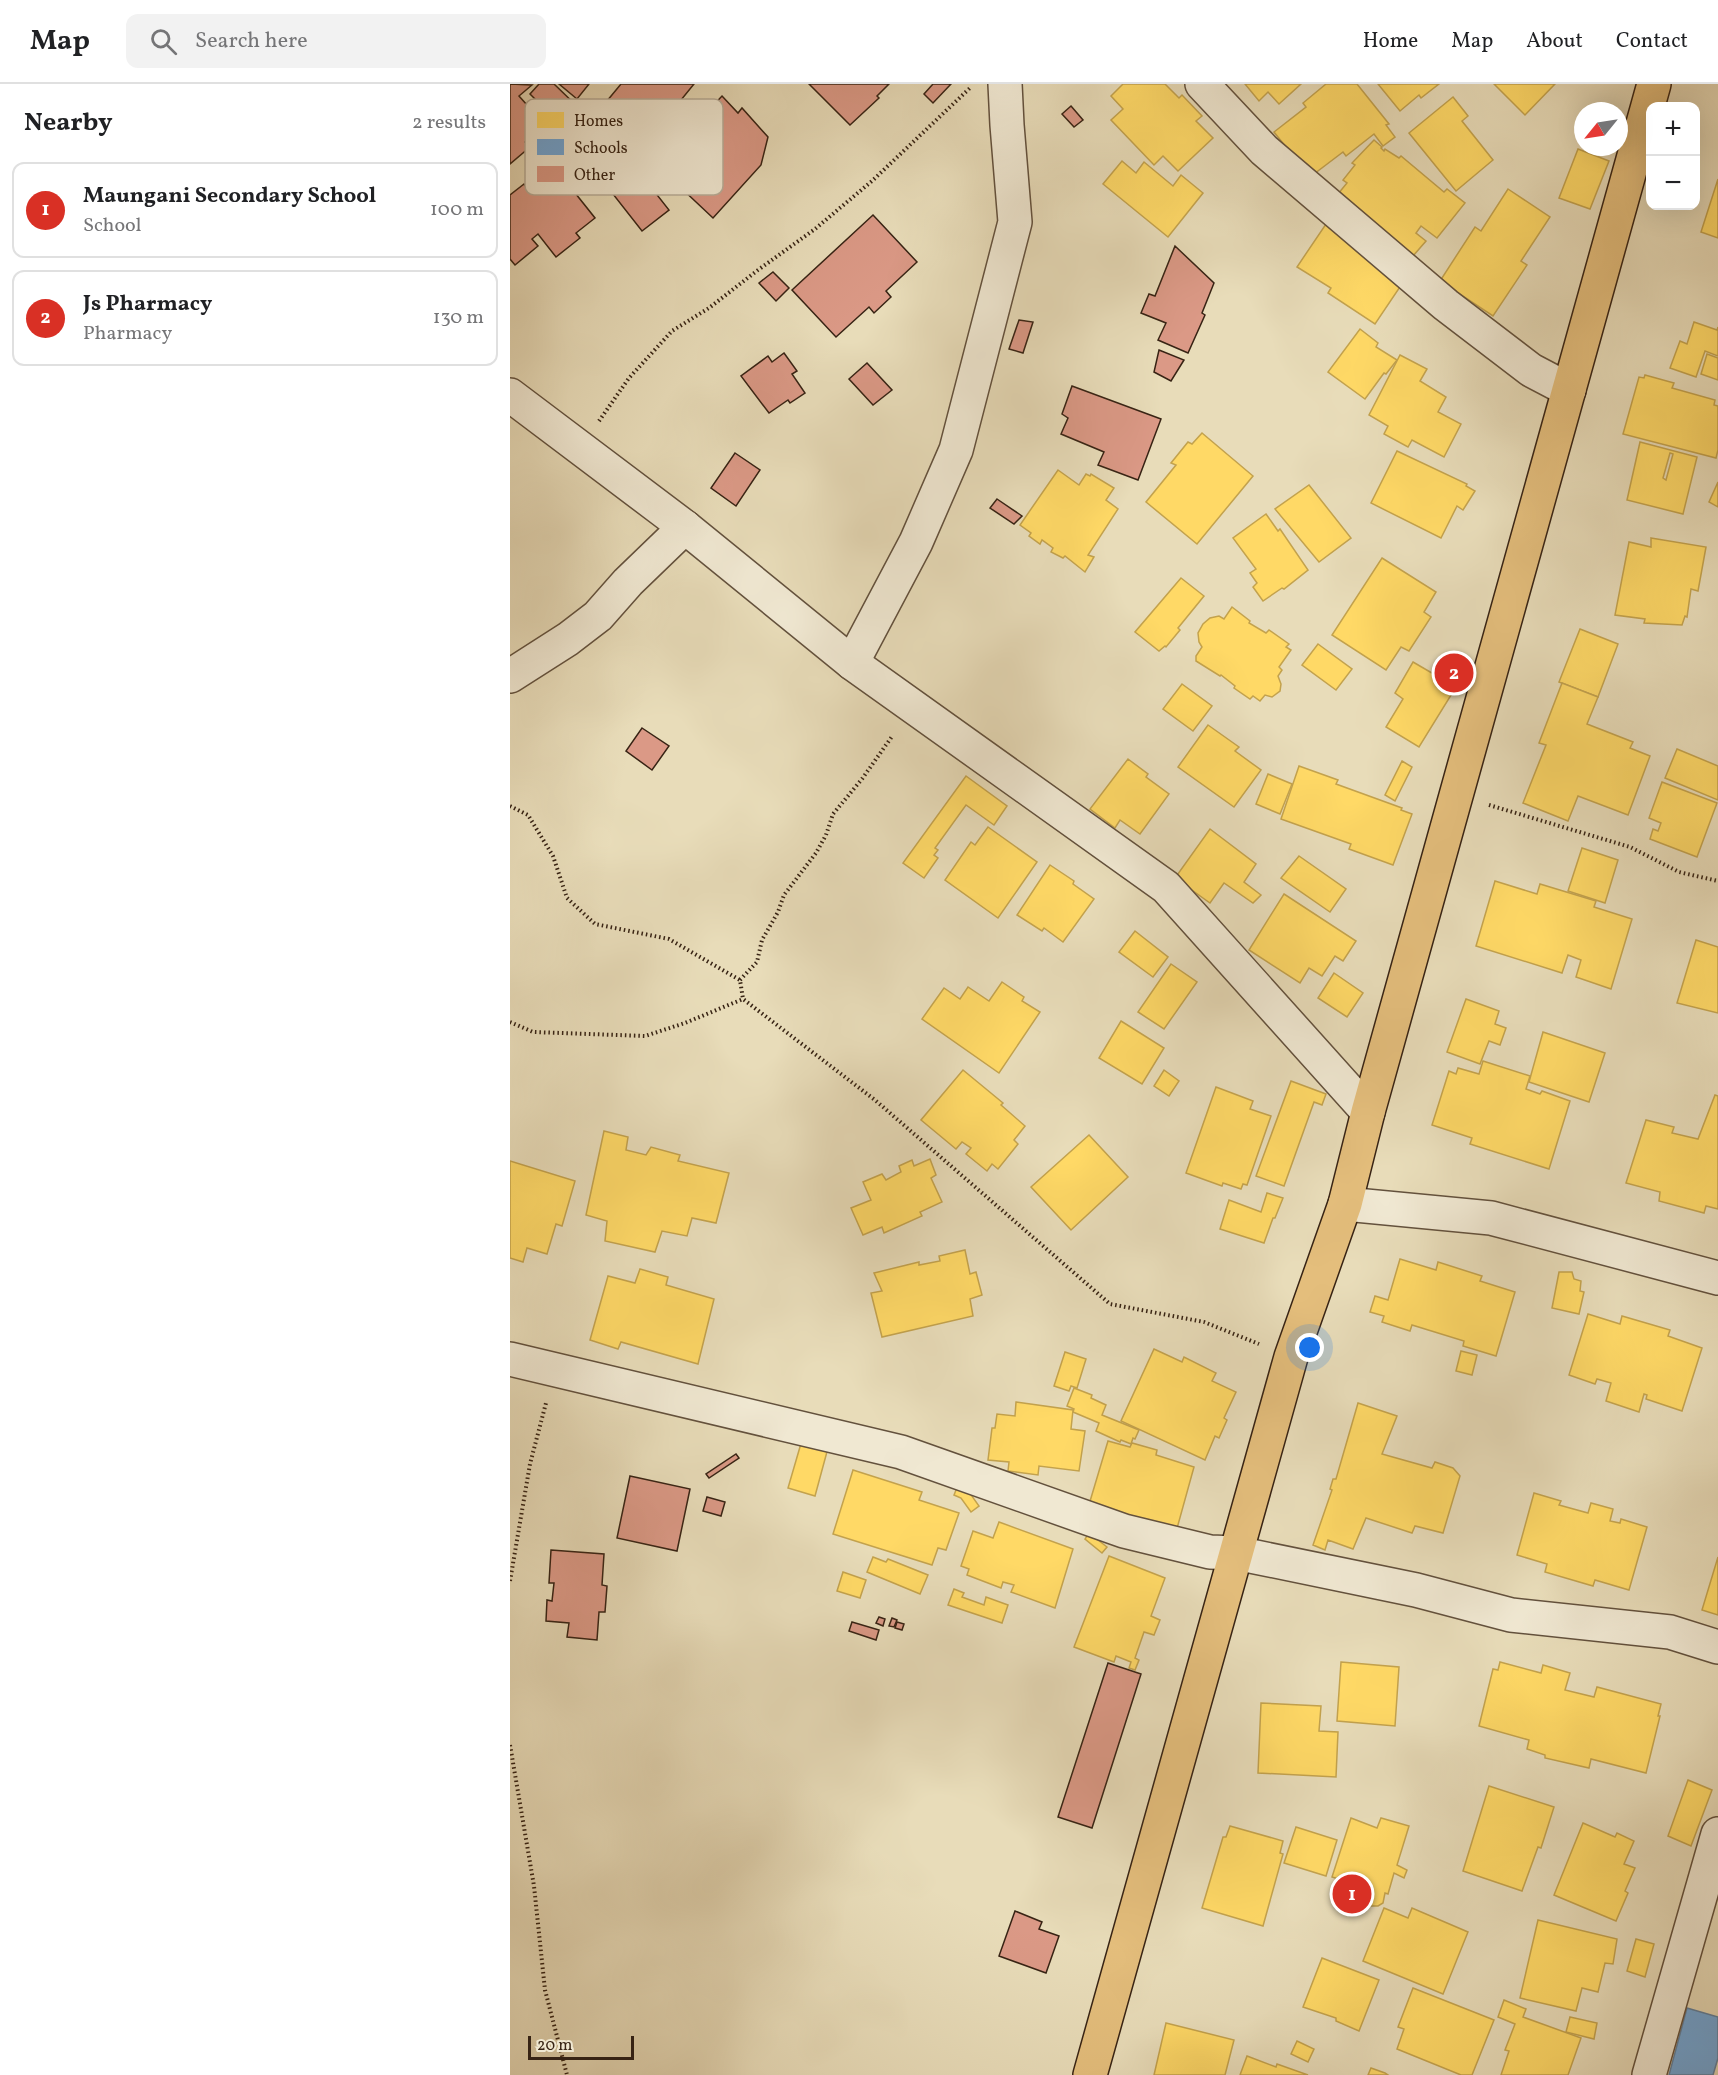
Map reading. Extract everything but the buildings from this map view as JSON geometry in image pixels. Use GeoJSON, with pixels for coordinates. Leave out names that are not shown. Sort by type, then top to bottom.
{"type":"FeatureCollection","features":[{"type":"Feature","properties":{"kind":"main road"},"geometry":{"type":"LineString","coordinates":[[1090,2075],[1290,1357],[1345,1204],[1368,1112],[1654,84]]}},
{"type":"Feature","properties":{"kind":"street"},"geometry":{"type":"LineString","coordinates":[[852,663],[916,542],[956,450],[1015,222],[1006,125],[1005,84]]}},
{"type":"Feature","properties":{"kind":"street"},"geometry":{"type":"LineString","coordinates":[[1202,84],[1263,150],[1437,297],[1531,370],[1569,390]]}},
{"type":"Feature","properties":{"kind":"street"},"geometry":{"type":"LineString","coordinates":[[510,396],[685,527],[852,663],[1166,887],[1368,1112]]}},
{"type":"Feature","properties":{"kind":"street"},"geometry":{"type":"LineString","coordinates":[[510,676],[568,639],[598,616],[628,582],[685,527]]}},
{"type":"Feature","properties":{"kind":"street"},"geometry":{"type":"LineString","coordinates":[[1345,1204],[1491,1218],[1718,1278]]}},
{"type":"Feature","properties":{"kind":"street"},"geometry":{"type":"LineString","coordinates":[[510,1359],[901,1452],[1124,1531],[1210,1552],[1236,1553],[1416,1590],[1511,1615],[1670,1632],[1718,1647]]}},
{"type":"Feature","properties":{"kind":"street"},"geometry":{"type":"LineString","coordinates":[[1649,2075],[1718,1834]]}},
{"type":"Feature","properties":{"kind":"path"},"geometry":{"type":"LineString","coordinates":[[580,448],[629,378],[672,331],[709,308],[815,229],[872,181],[974,84]]}},
{"type":"Feature","properties":{"kind":"path"},"geometry":{"type":"LineString","coordinates":[[740,980],[757,962],[762,940],[778,912],[784,895],[816,853],[826,835],[833,814],[862,779],[891,738],[909,703]]}},
{"type":"Feature","properties":{"kind":"path"},"geometry":{"type":"LineString","coordinates":[[1457,795],[1523,817],[1630,847],[1679,872],[1718,881]]}},
{"type":"Feature","properties":{"kind":"path"},"geometry":{"type":"LineString","coordinates":[[510,806],[528,815],[553,856],[567,898],[595,924],[669,939],[740,980]]}},
{"type":"Feature","properties":{"kind":"path"},"geometry":{"type":"LineString","coordinates":[[740,980],[743,999],[875,1100],[1110,1304],[1204,1322],[1290,1357]]}},
{"type":"Feature","properties":{"kind":"path"},"geometry":{"type":"LineString","coordinates":[[510,1022],[533,1032],[645,1036],[685,1023],[743,999]]}},
{"type":"Feature","properties":{"kind":"path"},"geometry":{"type":"LineString","coordinates":[[510,1581],[530,1464],[556,1370]]}},
{"type":"Feature","properties":{"kind":"path"},"geometry":{"type":"LineString","coordinates":[[510,1745],[534,1886],[545,1990],[567,2075]]}},
{"type":"Feature","properties":{"kind":"place","name":"Js Pharmacy"},"geometry":{"type":"Point","coordinates":[1454,673]}},
{"type":"Feature","properties":{"kind":"place","name":"Maungani Secondary School"},"geometry":{"type":"Point","coordinates":[1352,1894]}}]}
